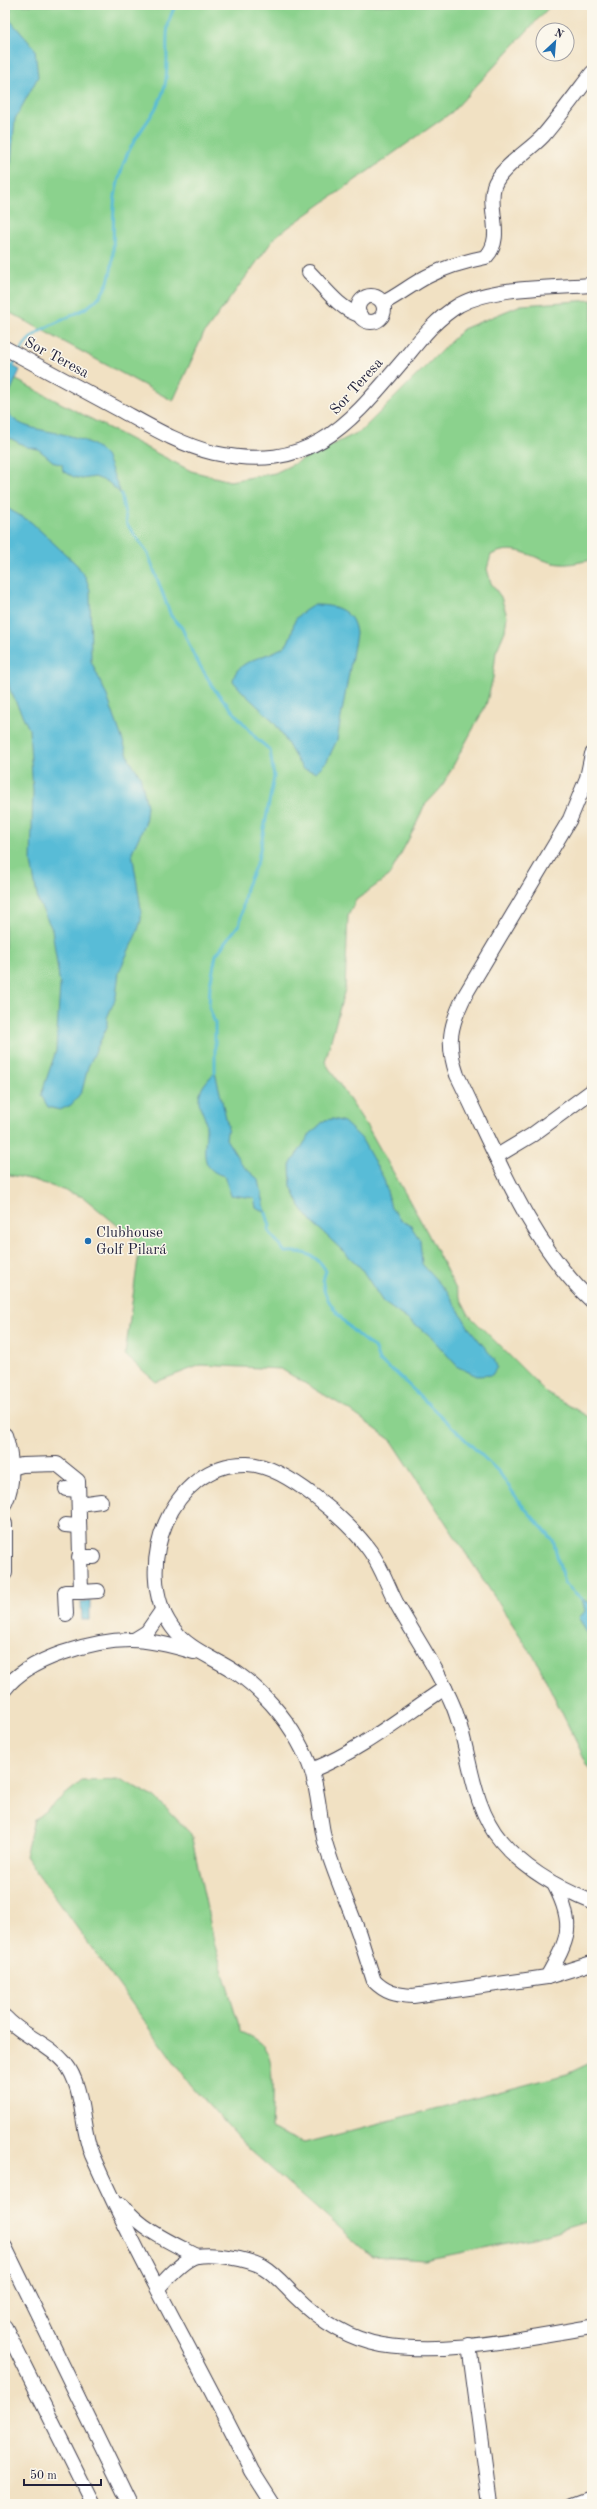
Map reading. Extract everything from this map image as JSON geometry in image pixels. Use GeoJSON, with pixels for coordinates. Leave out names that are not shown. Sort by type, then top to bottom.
{"type":"FeatureCollection","features":[{"type":"Feature","properties":{"kind":"street"},"geometry":{"type":"LineString","coordinates":[[309,272],[341,304],[352,313],[360,315],[359,305],[365,298],[375,297],[383,303],[401,294],[427,277],[457,264],[486,257],[492,251],[495,240],[492,195],[495,184],[501,175],[542,136],[592,73]]}},
{"type":"Feature","properties":{"kind":"street","name":"Sor Teresa"},"geometry":{"type":"LineString","coordinates":[[5,348],[167,435],[193,446],[233,456],[267,458],[298,451],[335,433],[365,405],[431,326],[460,305],[482,296],[592,285]]}},
{"type":"Feature","properties":{"kind":"street"},"geometry":{"type":"LineString","coordinates":[[592,754],[587,778],[570,819],[455,1015],[450,1037],[451,1057],[457,1075],[530,1221],[551,1254],[573,1284],[592,1301]]}},
{"type":"Feature","properties":{"kind":"street"},"geometry":{"type":"LineString","coordinates":[[497,1156],[532,1135],[592,1090]]}},
{"type":"Feature","properties":{"kind":"street"},"geometry":{"type":"LineString","coordinates":[[5,1435],[12,1488],[5,1503]]}},
{"type":"Feature","properties":{"kind":"street"},"geometry":{"type":"LineString","coordinates":[[10,1465],[57,1464],[78,1481],[74,1494],[72,1526],[79,1557],[74,1573],[81,1592]]}},
{"type":"Feature","properties":{"kind":"street"},"geometry":{"type":"LineString","coordinates":[[202,1655],[172,1628],[163,1609],[155,1576],[163,1530],[170,1512],[182,1495],[215,1470],[227,1465],[251,1464],[272,1470],[301,1485],[359,1537],[377,1561],[400,1608],[434,1664],[455,1710],[478,1800],[487,1820],[501,1841],[528,1866],[555,1886],[592,1902]]}},
{"type":"Feature","properties":{"kind":"street"},"geometry":{"type":"LineString","coordinates":[[74,1494],[101,1501]]}},
{"type":"Feature","properties":{"kind":"street"},"geometry":{"type":"LineString","coordinates":[[5,1524],[5,1573]]}},
{"type":"Feature","properties":{"kind":"street"},"geometry":{"type":"LineString","coordinates":[[79,1557],[94,1557]]}},
{"type":"Feature","properties":{"kind":"street"},"geometry":{"type":"LineString","coordinates":[[66,1614],[65,1592],[98,1591]]}},
{"type":"Feature","properties":{"kind":"street"},"geometry":{"type":"LineString","coordinates":[[134,1640],[147,1632],[163,1609]]}},
{"type":"Feature","properties":{"kind":"street"},"geometry":{"type":"LineString","coordinates":[[7,1680],[29,1668],[69,1651],[102,1642],[134,1640],[174,1646],[202,1655],[237,1673],[259,1691],[278,1711],[296,1738],[312,1770],[321,1825],[336,1876],[374,1981],[384,1990],[394,1994],[413,1996],[547,1977],[592,1963]]}},
{"type":"Feature","properties":{"kind":"street"},"geometry":{"type":"LineString","coordinates":[[312,1770],[331,1762],[376,1736],[445,1688]]}},
{"type":"Feature","properties":{"kind":"street"},"geometry":{"type":"LineString","coordinates":[[547,1977],[566,1940],[568,1926],[563,1902],[555,1886]]}},
{"type":"Feature","properties":{"kind":"street"},"geometry":{"type":"LineString","coordinates":[[5,2017],[12,2024],[51,2050],[72,2074],[87,2140],[109,2190],[252,2471],[273,2504]]}},
{"type":"Feature","properties":{"kind":"street"},"geometry":{"type":"LineString","coordinates":[[109,2190],[132,2217],[169,2242],[197,2256],[232,2257],[263,2267],[314,2313],[333,2327],[360,2339],[381,2345],[432,2349],[592,2327]]}},
{"type":"Feature","properties":{"kind":"street"},"geometry":{"type":"LineString","coordinates":[[5,2247],[130,2504]]}},
{"type":"Feature","properties":{"kind":"street"},"geometry":{"type":"LineString","coordinates":[[158,2288],[170,2274],[197,2256]]}},
{"type":"Feature","properties":{"kind":"street"},"geometry":{"type":"LineString","coordinates":[[5,2327],[93,2504]]}},
{"type":"Feature","properties":{"kind":"street"},"geometry":{"type":"LineString","coordinates":[[469,2345],[490,2504]]}},
{"type":"Feature","properties":{"kind":"street"},"geometry":{"type":"LineString","coordinates":[[573,2504],[592,2497]]}},
{"type":"Feature","properties":{"kind":"green space"},"geometry":{"type":"Polygon","coordinates":[[[5,5],[551,5],[452,112],[276,236],[203,335],[173,401],[5,310],[5,5]]]}},
{"type":"Feature","properties":{"kind":"green space"},"geometry":{"type":"Polygon","coordinates":[[[592,300],[592,560],[561,564],[510,550],[501,551],[491,555],[487,569],[491,583],[501,597],[507,616],[505,631],[496,652],[493,678],[486,705],[441,788],[424,806],[414,829],[389,876],[356,900],[348,916],[345,989],[325,1062],[370,1131],[427,1232],[469,1315],[546,1392],[592,1419],[592,1774],[536,1660],[392,1441],[348,1409],[281,1369],[201,1365],[156,1382],[125,1355],[140,1244],[83,1197],[34,1180],[5,1174],[5,374],[191,471],[230,481],[275,473],[361,431],[463,329],[521,305],[592,300]]]}},
{"type":"Feature","properties":{"kind":"green space"},"geometry":{"type":"Polygon","coordinates":[[[122,1780],[156,1798],[191,1834],[215,1946],[241,2032],[260,2042],[268,2053],[272,2074],[271,2128],[304,2143],[567,2074],[592,2062],[592,2220],[537,2237],[425,2260],[372,2257],[250,2150],[191,2085],[25,1856],[34,1820],[82,1781],[122,1780]]]}},
{"type":"Feature","properties":{"kind":"water"},"geometry":{"type":"Polygon","coordinates":[[[5,5],[11,5],[9,19],[35,49],[38,77],[15,119],[11,163],[5,172],[5,5]]]}},
{"type":"Feature","properties":{"kind":"water"},"geometry":{"type":"Polygon","coordinates":[[[6,362],[20,370],[5,403],[5,364],[6,362]]]}},
{"type":"Feature","properties":{"kind":"water"},"geometry":{"type":"Polygon","coordinates":[[[5,405],[10,415],[19,423],[29,427],[83,440],[95,447],[106,456],[121,494],[108,482],[95,477],[82,479],[74,477],[63,471],[62,464],[55,463],[38,449],[27,447],[6,436],[5,405]]]}},
{"type":"Feature","properties":{"kind":"water"},"geometry":{"type":"Polygon","coordinates":[[[5,507],[31,522],[77,565],[86,578],[90,590],[91,661],[107,696],[130,761],[140,775],[147,806],[145,824],[132,852],[141,909],[141,920],[119,972],[116,997],[107,1018],[107,1027],[88,1067],[82,1091],[71,1105],[60,1110],[48,1107],[41,1095],[56,1051],[60,985],[52,929],[38,901],[31,862],[33,792],[29,729],[10,690],[5,671],[5,507]]]}},
{"type":"Feature","properties":{"kind":"water"},"geometry":{"type":"Polygon","coordinates":[[[314,605],[330,606],[342,610],[348,614],[355,626],[356,634],[337,740],[327,761],[316,772],[303,769],[275,724],[233,681],[236,673],[247,662],[280,649],[287,644],[296,619],[299,615],[314,605]]]}},
{"type":"Feature","properties":{"kind":"water"},"geometry":{"type":"Polygon","coordinates":[[[215,1072],[228,1126],[226,1139],[243,1166],[259,1180],[266,1213],[256,1207],[254,1198],[231,1195],[224,1176],[214,1172],[209,1167],[206,1160],[205,1119],[200,1106],[199,1098],[203,1087],[215,1072]]]}},
{"type":"Feature","properties":{"kind":"water"},"geometry":{"type":"Polygon","coordinates":[[[333,1119],[344,1122],[361,1138],[384,1179],[391,1208],[402,1221],[410,1225],[420,1240],[422,1264],[449,1294],[469,1328],[494,1359],[497,1367],[492,1375],[477,1376],[458,1367],[428,1334],[383,1302],[361,1268],[311,1221],[300,1206],[291,1186],[290,1165],[310,1134],[325,1120],[333,1119]]]}},
{"type":"Feature","properties":{"kind":"water"},"geometry":{"type":"Polygon","coordinates":[[[582,1599],[592,1604],[592,1643],[579,1618],[585,1611],[582,1599]]]}},
{"type":"Feature","properties":{"kind":"water"},"geometry":{"type":"Polygon","coordinates":[[[90,1601],[90,1620],[82,1620],[81,1602],[90,1601]]]}},
{"type":"Feature","properties":{"kind":"waterway"},"geometry":{"type":"LineString","coordinates":[[20,352],[28,340],[39,332],[90,305],[101,295],[108,282],[112,264],[113,218],[117,185],[128,152],[152,115],[162,96],[167,75],[168,25],[176,5]]}},
{"type":"Feature","properties":{"kind":"waterway"},"geometry":{"type":"LineString","coordinates":[[11,369],[17,358]]}},
{"type":"Feature","properties":{"kind":"waterway"},"geometry":{"type":"LineString","coordinates":[[121,494],[127,524],[148,554],[171,616],[182,628],[194,656],[215,690],[257,739],[270,750],[274,777],[258,860],[246,888],[240,923],[216,955],[210,985],[209,1007],[215,1023],[215,1072]]}},
{"type":"Feature","properties":{"kind":"waterway"},"geometry":{"type":"LineString","coordinates":[[266,1213],[270,1226],[268,1230],[285,1252],[304,1253],[314,1257],[322,1265],[326,1271],[323,1283],[324,1291],[329,1300],[350,1328],[374,1347],[379,1361],[396,1373],[499,1472],[521,1504],[553,1540],[564,1583],[582,1599]]}},
{"type":"Feature","properties":{"kind":"place","name":"Clubhouse Golf Pilará"},"geometry":{"type":"Point","coordinates":[88,1241]}}]}
